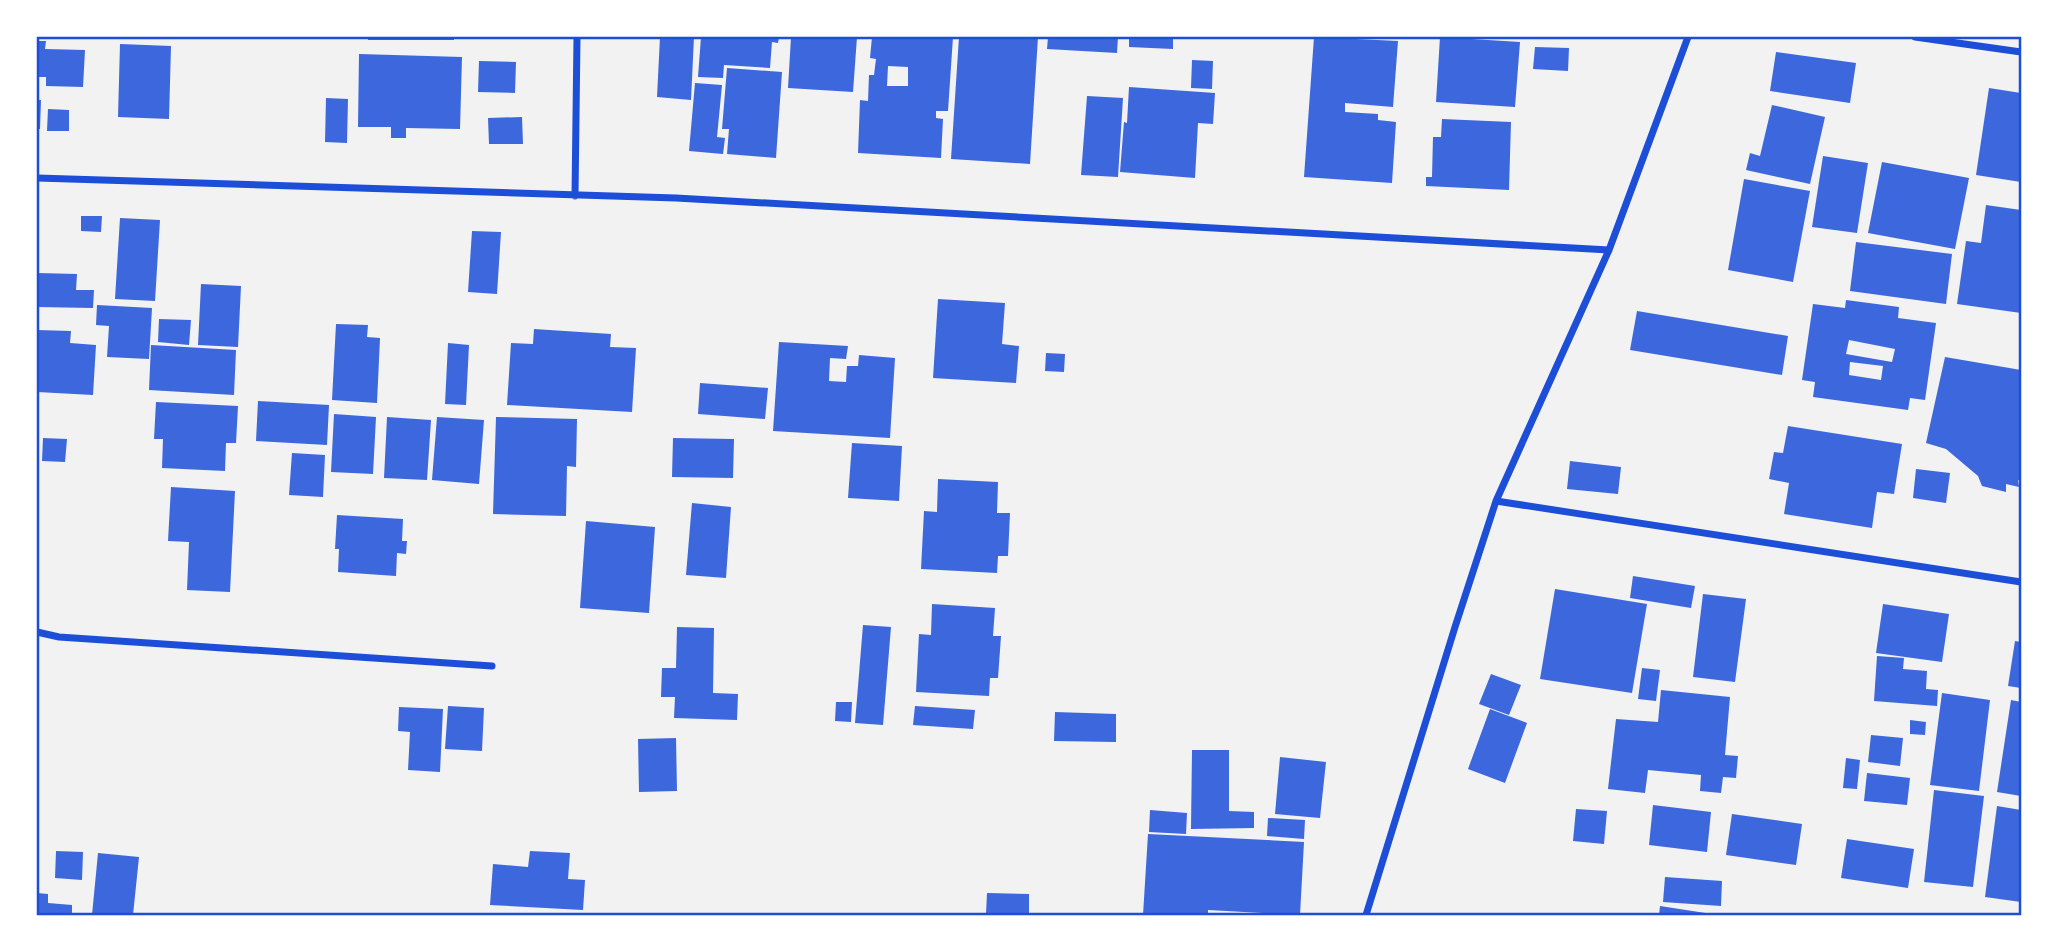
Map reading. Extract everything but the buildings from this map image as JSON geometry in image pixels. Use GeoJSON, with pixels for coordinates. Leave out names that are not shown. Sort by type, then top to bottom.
{"type":"FeatureCollection","features":[{"type":"Feature","properties":{"kind":"street"},"geometry":{"type":"LineString","coordinates":[[575,196],[577,37]]}},
{"type":"Feature","properties":{"kind":"street"},"geometry":{"type":"LineString","coordinates":[[1366,915],[1496,501],[1609,250],[1688,37]]}},
{"type":"Feature","properties":{"kind":"street"},"geometry":{"type":"LineString","coordinates":[[1915,37],[2021,51]]}},
{"type":"Feature","properties":{"kind":"street"},"geometry":{"type":"LineString","coordinates":[[37,178],[704,200],[1609,250]]}},
{"type":"Feature","properties":{"kind":"street"},"geometry":{"type":"LineString","coordinates":[[1496,501],[2021,582]]}},
{"type":"Feature","properties":{"kind":"street"},"geometry":{"type":"LineString","coordinates":[[37,632],[59,637],[492,666]]}}]}
